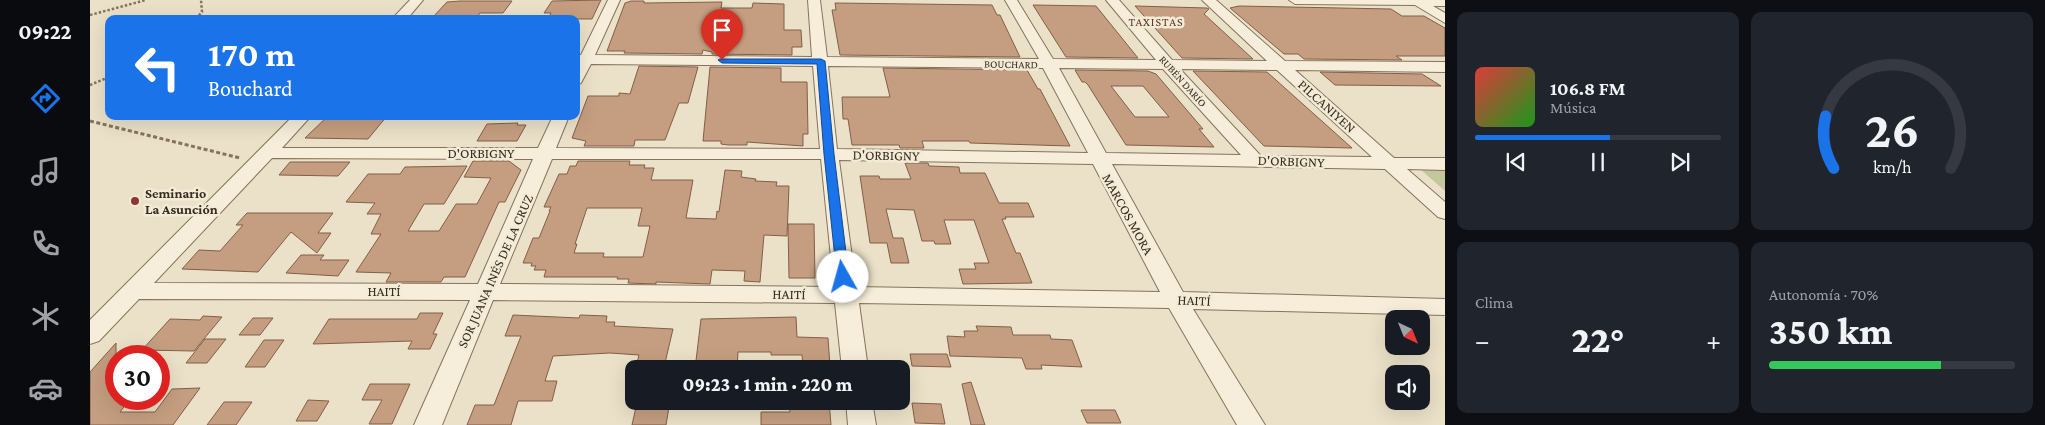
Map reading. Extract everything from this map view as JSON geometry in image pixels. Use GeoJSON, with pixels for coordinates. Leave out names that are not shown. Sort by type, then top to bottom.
{"type":"FeatureCollection","features":[{"type":"Feature","properties":{"kind":"street"},"geometry":{"type":"LineString","coordinates":[[402,15],[416,0]]}},
{"type":"Feature","properties":{"kind":"street"},"geometry":{"type":"LineString","coordinates":[[580,59],[614,0]]}},
{"type":"Feature","properties":{"kind":"street"},"geometry":{"type":"LineString","coordinates":[[814,0],[829,154],[854,360]]}},
{"type":"Feature","properties":{"kind":"street","name":"MARCOS MORA"},"geometry":{"type":"LineString","coordinates":[[1011,0],[1049,64],[1175,299],[1251,425]]}},
{"type":"Feature","properties":{"kind":"street","name":"RUBÉN DARÍO"},"geometry":{"type":"LineString","coordinates":[[1112,0],[1168,65],[1255,160]]}},
{"type":"Feature","properties":{"kind":"street","name":"PILCANIYEN"},"geometry":{"type":"LineString","coordinates":[[1208,0],[1445,213]]}},
{"type":"Feature","properties":{"kind":"street"},"geometry":{"type":"LineString","coordinates":[[1295,0],[1445,2]]}},
{"type":"Feature","properties":{"kind":"street"},"geometry":{"type":"LineString","coordinates":[[1415,1],[1445,19]]}},
{"type":"Feature","properties":{"kind":"street","name":"BOUCHARD"},"geometry":{"type":"LineString","coordinates":[[580,59],[1445,68]]}},
{"type":"Feature","properties":{"kind":"street"},"geometry":{"type":"LineString","coordinates":[[90,335],[299,120]]}},
{"type":"Feature","properties":{"kind":"street","name":"SOR JUANA INÉS DE LA CRUZ"},"geometry":{"type":"LineString","coordinates":[[428,425],[559,120]]}},
{"type":"Feature","properties":{"kind":"street","name":"D'ORBIGNY"},"geometry":{"type":"LineString","coordinates":[[263,157],[546,153],[829,154],[1445,164]]}},
{"type":"Feature","properties":{"kind":"street","name":"HAITÍ"},"geometry":{"type":"LineString","coordinates":[[133,290],[845,294],[1175,299],[1445,307]]}},
{"type":"Feature","properties":{"kind":"street"},"geometry":{"type":"LineString","coordinates":[[860,410],[862,425]]}},
{"type":"Feature","properties":{"kind":"path"},"geometry":{"type":"LineString","coordinates":[[90,15],[146,0]]}},
{"type":"Feature","properties":{"kind":"path"},"geometry":{"type":"LineString","coordinates":[[199,15],[202,12],[201,0]]}},
{"type":"Feature","properties":{"kind":"path"},"geometry":{"type":"LineString","coordinates":[[90,85],[105,79]]}},
{"type":"Feature","properties":{"kind":"path"},"geometry":{"type":"LineString","coordinates":[[90,121],[263,157]]}},
{"type":"Feature","properties":{"kind":"green space"},"geometry":{"type":"Polygon","coordinates":[[[1420,169],[1445,170],[1445,191],[1420,169]]]}},
{"type":"Feature","properties":{"kind":"building"},"geometry":{"type":"Polygon","coordinates":[[[601,0],[592,19],[580,19],[580,15],[550,15],[551,13],[544,13],[552,1],[601,0]]]}},
{"type":"Feature","properties":{"kind":"building"},"geometry":{"type":"Polygon","coordinates":[[[512,1],[503,13],[435,15],[447,2],[512,1]]]}},
{"type":"Feature","properties":{"kind":"building"},"geometry":{"type":"Polygon","coordinates":[[[644,1],[644,3],[722,2],[721,8],[752,8],[753,3],[784,4],[784,30],[801,30],[802,47],[792,47],[792,55],[712,54],[712,52],[703,50],[702,54],[607,51],[625,3],[644,1]]]}},
{"type":"Feature","properties":{"kind":"building"},"geometry":{"type":"Polygon","coordinates":[[[835,3],[992,5],[997,15],[1000,15],[1020,57],[840,55],[832,10],[836,10],[835,3]]]}},
{"type":"Feature","properties":{"kind":"building"},"geometry":{"type":"Polygon","coordinates":[[[1033,5],[1096,6],[1138,58],[1066,57],[1033,5]]]}},
{"type":"Feature","properties":{"kind":"building"},"geometry":{"type":"Polygon","coordinates":[[[1135,6],[1207,8],[1209,9],[1204,14],[1253,59],[1182,58],[1135,6]]]}},
{"type":"Feature","properties":{"kind":"building"},"geometry":{"type":"Polygon","coordinates":[[[1239,6],[1391,9],[1402,16],[1424,16],[1445,28],[1445,56],[1396,56],[1402,60],[1304,59],[1298,54],[1284,54],[1230,8],[1239,6]]]}},
{"type":"Feature","properties":{"kind":"building"},"geometry":{"type":"Polygon","coordinates":[[[639,66],[698,67],[688,103],[679,103],[665,140],[635,140],[634,146],[584,146],[586,141],[572,138],[588,96],[619,96],[619,93],[630,94],[639,66]]]}},
{"type":"Feature","properties":{"kind":"building"},"geometry":{"type":"Polygon","coordinates":[[[710,67],[781,68],[781,82],[807,82],[808,134],[803,134],[803,146],[747,142],[747,145],[728,145],[721,144],[721,141],[703,141],[710,67]]]}},
{"type":"Feature","properties":{"kind":"building"},"geometry":{"type":"Polygon","coordinates":[[[883,68],[1027,70],[1038,89],[1040,89],[1070,146],[970,143],[969,141],[922,141],[924,148],[900,148],[899,145],[852,145],[848,119],[843,119],[842,97],[890,97],[883,68]]]}},
{"type":"Feature","properties":{"kind":"building"},"geometry":{"type":"Polygon","coordinates":[[[1075,70],[1148,71],[1156,74],[1203,129],[1199,129],[1214,147],[1126,145],[1088,85],[1082,82],[1075,70]],[[1111,86],[1135,117],[1169,117],[1143,86],[1111,86]]]}},
{"type":"Feature","properties":{"kind":"building"},"geometry":{"type":"Polygon","coordinates":[[[1193,71],[1267,72],[1352,148],[1264,146],[1193,71]]]}},
{"type":"Feature","properties":{"kind":"building"},"geometry":{"type":"Polygon","coordinates":[[[1320,72],[1422,74],[1441,86],[1335,85],[1320,72]]]}},
{"type":"Feature","properties":{"kind":"building"},"geometry":{"type":"Polygon","coordinates":[[[324,120],[384,120],[368,139],[305,138],[324,120]]]}},
{"type":"Feature","properties":{"kind":"building"},"geometry":{"type":"Polygon","coordinates":[[[518,123],[517,125],[526,125],[517,141],[477,141],[487,124],[518,123]]]}},
{"type":"Feature","properties":{"kind":"building"},"geometry":{"type":"Polygon","coordinates":[[[473,161],[509,161],[521,170],[505,202],[499,202],[465,277],[444,277],[441,282],[386,282],[391,273],[356,272],[381,234],[371,234],[381,214],[367,214],[375,203],[346,202],[368,174],[400,174],[405,167],[467,166],[444,204],[424,204],[408,231],[439,231],[456,204],[477,204],[491,178],[464,177],[473,161]]]}},
{"type":"Feature","properties":{"kind":"building"},"geometry":{"type":"Polygon","coordinates":[[[578,161],[630,161],[629,165],[645,165],[644,168],[654,168],[651,180],[693,180],[686,218],[716,219],[717,211],[719,212],[725,170],[742,171],[741,177],[756,179],[755,181],[777,182],[776,186],[789,186],[787,236],[764,235],[760,282],[744,281],[745,271],[712,270],[710,284],[628,283],[629,279],[617,279],[618,277],[544,277],[546,270],[534,270],[536,266],[531,266],[532,263],[523,263],[533,238],[539,238],[550,211],[551,207],[544,207],[559,174],[567,174],[570,166],[576,166],[578,161]],[[587,208],[575,244],[577,244],[574,253],[604,253],[603,257],[643,257],[650,226],[638,226],[642,208],[587,208]]]}},
{"type":"Feature","properties":{"kind":"building"},"geometry":{"type":"Polygon","coordinates":[[[290,162],[350,162],[338,176],[279,175],[290,162]]]}},
{"type":"Feature","properties":{"kind":"building"},"geometry":{"type":"Polygon","coordinates":[[[905,163],[928,163],[929,166],[959,167],[960,173],[985,173],[999,203],[1028,203],[1034,217],[1005,217],[1006,219],[1002,219],[1016,253],[1020,253],[1032,283],[963,284],[959,269],[976,269],[974,263],[989,263],[974,220],[944,220],[951,244],[935,244],[934,241],[922,241],[914,210],[886,209],[893,238],[903,238],[909,263],[891,263],[887,243],[870,243],[860,176],[879,176],[880,179],[911,179],[905,163]]]}},
{"type":"Feature","properties":{"kind":"building"},"geometry":{"type":"Polygon","coordinates":[[[247,213],[333,213],[318,233],[331,233],[317,253],[291,232],[258,272],[182,269],[199,250],[220,251],[243,225],[236,225],[247,213]]]}},
{"type":"Feature","properties":{"kind":"building"},"geometry":{"type":"Polygon","coordinates":[[[788,224],[814,224],[815,278],[789,278],[788,224]]]}},
{"type":"Feature","properties":{"kind":"building"},"geometry":{"type":"Polygon","coordinates":[[[301,255],[324,255],[320,260],[349,260],[338,276],[286,273],[301,255]]]}},
{"type":"Feature","properties":{"kind":"building"},"geometry":{"type":"Polygon","coordinates":[[[420,313],[443,313],[433,334],[437,334],[430,349],[408,349],[412,341],[313,344],[329,319],[417,319],[420,313]]]}},
{"type":"Feature","properties":{"kind":"building"},"geometry":{"type":"Polygon","coordinates":[[[513,315],[579,318],[580,315],[607,316],[606,322],[615,322],[614,326],[673,329],[666,360],[638,360],[639,355],[610,353],[553,356],[545,381],[557,381],[552,401],[518,401],[511,425],[467,425],[475,405],[494,405],[521,336],[505,336],[513,315]]]}},
{"type":"Feature","properties":{"kind":"building"},"geometry":{"type":"Polygon","coordinates":[[[203,316],[222,317],[194,351],[170,351],[170,345],[147,345],[170,319],[200,320],[203,316]]]}},
{"type":"Feature","properties":{"kind":"building"},"geometry":{"type":"Polygon","coordinates":[[[796,317],[797,337],[828,338],[830,360],[802,360],[802,355],[771,355],[771,352],[738,352],[738,360],[696,360],[701,319],[796,317]]]}},
{"type":"Feature","properties":{"kind":"building"},"geometry":{"type":"Polygon","coordinates":[[[253,318],[273,318],[260,335],[239,335],[253,318]]]}},
{"type":"Feature","properties":{"kind":"building"},"geometry":{"type":"Polygon","coordinates":[[[976,326],[1011,327],[1013,335],[1050,335],[1051,339],[1072,340],[1082,367],[1041,365],[1042,369],[1026,369],[1022,358],[950,356],[947,336],[965,337],[964,331],[978,331],[976,326]]]}},
{"type":"Feature","properties":{"kind":"building"},"geometry":{"type":"Polygon","coordinates":[[[205,339],[226,339],[207,363],[186,363],[205,339]]]}},
{"type":"Feature","properties":{"kind":"building"},"geometry":{"type":"Polygon","coordinates":[[[264,340],[284,340],[265,367],[245,367],[264,340]]]}},
{"type":"Feature","properties":{"kind":"building"},"geometry":{"type":"Polygon","coordinates":[[[910,354],[947,354],[951,367],[912,366],[910,354]]]}},
{"type":"Feature","properties":{"kind":"building"},"geometry":{"type":"Polygon","coordinates":[[[105,355],[105,410],[155,412],[156,410],[170,410],[170,392],[172,389],[200,388],[173,425],[90,425],[90,372],[105,355]]]}},
{"type":"Feature","properties":{"kind":"building"},"geometry":{"type":"Polygon","coordinates":[[[971,382],[985,425],[971,425],[962,384],[971,382]]]}},
{"type":"Feature","properties":{"kind":"building"},"geometry":{"type":"Polygon","coordinates":[[[370,384],[410,384],[392,424],[369,424],[382,400],[362,400],[370,384]]]}},
{"type":"Feature","properties":{"kind":"building"},"geometry":{"type":"Polygon","coordinates":[[[308,400],[329,401],[317,421],[296,421],[308,400]]]}},
{"type":"Feature","properties":{"kind":"building"},"geometry":{"type":"Polygon","coordinates":[[[224,402],[252,402],[236,425],[207,425],[224,402]]]}},
{"type":"Feature","properties":{"kind":"building"},"geometry":{"type":"Polygon","coordinates":[[[912,403],[941,404],[945,424],[915,423],[912,403]]]}},
{"type":"Feature","properties":{"kind":"building"},"geometry":{"type":"Polygon","coordinates":[[[635,410],[668,410],[666,425],[632,425],[635,410]]]}},
{"type":"Feature","properties":{"kind":"building"},"geometry":{"type":"Polygon","coordinates":[[[790,410],[830,410],[831,425],[761,425],[761,412],[790,412],[790,410]]]}},
{"type":"Feature","properties":{"kind":"building"},"geometry":{"type":"Polygon","coordinates":[[[1081,410],[1115,410],[1121,423],[1087,423],[1081,410]]]}},
{"type":"Feature","properties":{"kind":"place","name":"Seminario La Asunción"},"geometry":{"type":"Point","coordinates":[135,201]}},
{"type":"Feature","properties":{"kind":"district","name":"TAXISTAS"},"geometry":{"type":"Point","coordinates":[1156,22]}},
{"type":"Feature","properties":{"kind":"route"},"geometry":{"type":"LineString","coordinates":[[722,60],[821,61],[843,277]]}}]}
